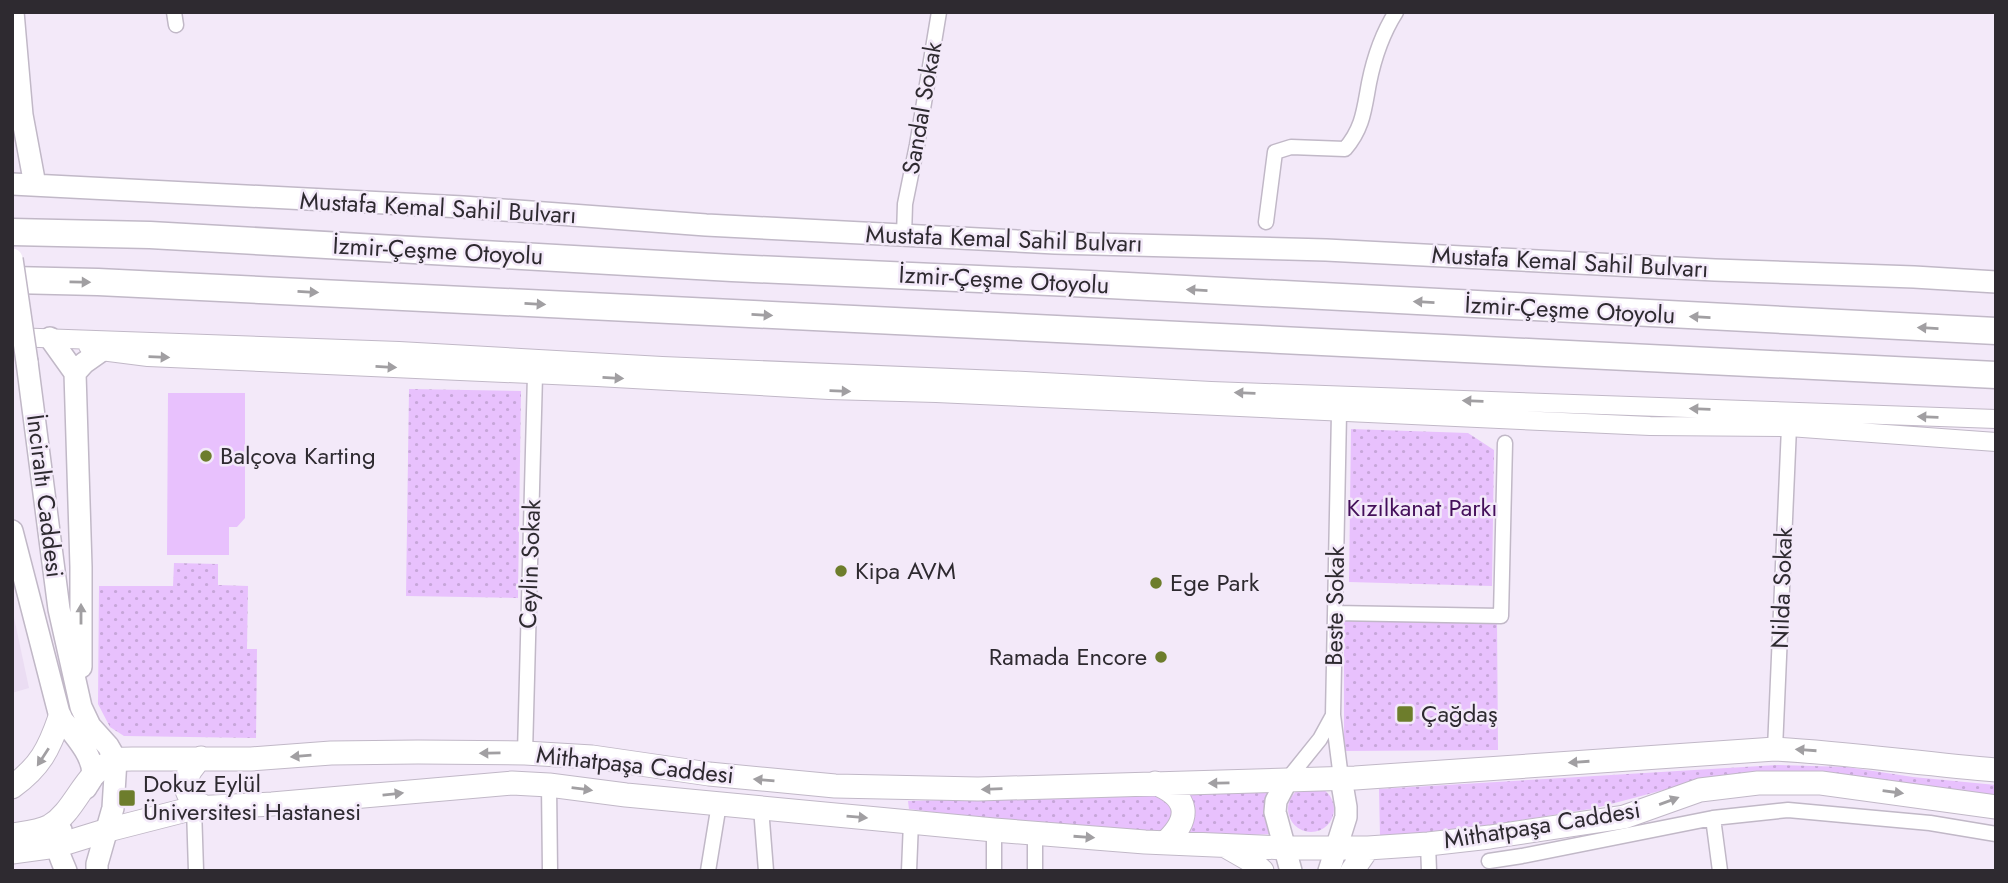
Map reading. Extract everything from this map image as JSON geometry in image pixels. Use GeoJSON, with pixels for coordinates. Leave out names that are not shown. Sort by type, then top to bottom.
{"type":"FeatureCollection","features":[{"type":"Feature","properties":{"kind":"highway","name":"İzmir-Çeşme Otoyolu"},"geometry":{"type":"LineString","coordinates":[[12,232],[150,235],[732,268],[1996,331]]}},
{"type":"Feature","properties":{"kind":"highway","name":"İzmir-Çeşme Otoyolu"},"geometry":{"type":"LineString","coordinates":[[12,280],[98,282],[1996,375]]}},
{"type":"Feature","properties":{"kind":"main road"},"geometry":{"type":"LineString","coordinates":[[13,12],[22,115],[35,185]]}},
{"type":"Feature","properties":{"kind":"main road","name":"Mustafa Kemal Sahil Bulvarı"},"geometry":{"type":"LineString","coordinates":[[12,184],[463,207],[904,236],[1326,250],[1996,282]]}},
{"type":"Feature","properties":{"kind":"main road","name":"İnciraltı Caddesi"},"geometry":{"type":"LineString","coordinates":[[12,259],[59,609],[66,712]]}},
{"type":"Feature","properties":{"kind":"main road"},"geometry":{"type":"LineString","coordinates":[[12,787],[34,770],[49,748],[66,712],[81,567],[75,373],[59,338]]}},
{"type":"Feature","properties":{"kind":"main road"},"geometry":{"type":"LineString","coordinates":[[75,373],[101,351]]}},
{"type":"Feature","properties":{"kind":"main road"},"geometry":{"type":"LineString","coordinates":[[12,531],[66,712],[89,758],[93,776],[60,832],[56,846],[66,871]]}},
{"type":"Feature","properties":{"kind":"main road"},"geometry":{"type":"LineString","coordinates":[[66,712],[90,726],[108,746],[116,760],[113,808],[96,871]]}},
{"type":"Feature","properties":{"kind":"main road"},"geometry":{"type":"LineString","coordinates":[[1291,871],[1275,811],[1276,801],[1287,780],[1775,748],[1996,770]]}},
{"type":"Feature","properties":{"kind":"main road","name":"Mithatpaşa Caddesi"},"geometry":{"type":"LineString","coordinates":[[116,760],[251,759],[331,753],[525,753],[592,757],[709,774],[835,786],[978,789],[1287,780]]}},
{"type":"Feature","properties":{"kind":"main road"},"geometry":{"type":"LineString","coordinates":[[199,808],[189,797],[186,783],[193,765],[201,758]]}},
{"type":"Feature","properties":{"kind":"main road"},"geometry":{"type":"LineString","coordinates":[[12,835],[49,827],[62,816],[100,769],[116,760]]}},
{"type":"Feature","properties":{"kind":"main road"},"geometry":{"type":"LineString","coordinates":[[1329,871],[1346,817],[1341,778]]}},
{"type":"Feature","properties":{"kind":"main road","name":"Mithatpaşa Caddesi"},"geometry":{"type":"LineString","coordinates":[[12,852],[56,846],[108,830],[199,808],[512,783],[994,830],[1165,843],[1285,848]]}},
{"type":"Feature","properties":{"kind":"main road"},"geometry":{"type":"LineString","coordinates":[[1155,783],[1173,793],[1183,806],[1182,823],[1165,843]]}},
{"type":"Feature","properties":{"kind":"main road","name":"Mithatpaşa Caddesi"},"geometry":{"type":"LineString","coordinates":[[1336,848],[1428,844],[1624,817],[1700,790],[1758,783],[1821,783],[1996,807]]}},
{"type":"Feature","properties":{"kind":"main road"},"geometry":{"type":"LineString","coordinates":[[1226,846],[1250,860],[1262,871]]}},
{"type":"Feature","properties":{"kind":"main road"},"geometry":{"type":"LineString","coordinates":[[1285,848],[1336,848]]}},
{"type":"Feature","properties":{"kind":"main road"},"geometry":{"type":"LineString","coordinates":[[1352,871],[1368,848]]}},
{"type":"Feature","properties":{"kind":"street","name":"Sandal Sokak"},"geometry":{"type":"LineString","coordinates":[[904,236],[905,204],[939,12]]}},
{"type":"Feature","properties":{"kind":"street"},"geometry":{"type":"LineString","coordinates":[[1266,222],[1275,152],[1291,147],[1345,149],[1354,139],[1362,123],[1369,80],[1383,33],[1396,12]]}},
{"type":"Feature","properties":{"kind":"street"},"geometry":{"type":"LineString","coordinates":[[12,337],[400,351],[1211,391],[1996,419]]}},
{"type":"Feature","properties":{"kind":"street"},"geometry":{"type":"LineString","coordinates":[[59,338],[101,351],[148,357],[1339,413],[1650,426],[1789,427],[1996,442]]}},
{"type":"Feature","properties":{"kind":"street","name":"Ceylin Sokak"},"geometry":{"type":"LineString","coordinates":[[525,753],[535,375]]}},
{"type":"Feature","properties":{"kind":"street","name":"Beste Sokak"},"geometry":{"type":"LineString","coordinates":[[1339,413],[1333,715],[1341,778]]}},
{"type":"Feature","properties":{"kind":"street","name":"Nilda Sokak"},"geometry":{"type":"LineString","coordinates":[[1775,748],[1789,427]]}},
{"type":"Feature","properties":{"kind":"street"},"geometry":{"type":"LineString","coordinates":[[1335,613],[1501,616],[1506,443]]}},
{"type":"Feature","properties":{"kind":"street","name":"Beste Sokak"},"geometry":{"type":"LineString","coordinates":[[1287,780],[1320,739],[1333,715]]}},
{"type":"Feature","properties":{"kind":"street"},"geometry":{"type":"LineString","coordinates":[[548,785],[549,871],[556,871]]}},
{"type":"Feature","properties":{"kind":"street"},"geometry":{"type":"LineString","coordinates":[[708,871],[719,804]]}},
{"type":"Feature","properties":{"kind":"street"},"geometry":{"type":"LineString","coordinates":[[196,871],[199,808]]}},
{"type":"Feature","properties":{"kind":"street"},"geometry":{"type":"LineString","coordinates":[[761,808],[766,871]]}},
{"type":"Feature","properties":{"kind":"street"},"geometry":{"type":"LineString","coordinates":[[1490,837],[1489,866],[1522,856],[1713,818],[1788,810],[1930,823],[1996,834]]}},
{"type":"Feature","properties":{"kind":"street"},"geometry":{"type":"LineString","coordinates":[[1713,818],[1720,871]]}},
{"type":"Feature","properties":{"kind":"street"},"geometry":{"type":"LineString","coordinates":[[909,871],[911,822]]}},
{"type":"Feature","properties":{"kind":"street"},"geometry":{"type":"LineString","coordinates":[[994,830],[994,871]]}},
{"type":"Feature","properties":{"kind":"street"},"geometry":{"type":"LineString","coordinates":[[1035,833],[1035,871]]}},
{"type":"Feature","properties":{"kind":"street"},"geometry":{"type":"LineString","coordinates":[[1428,844],[1429,871]]}},
{"type":"Feature","properties":{"kind":"shaded area"},"geometry":{"type":"Polygon","coordinates":[[[12,608],[29,688],[12,693],[12,608]]]}},
{"type":"Feature","properties":{"kind":"green space"},"geometry":{"type":"Polygon","coordinates":[[[409,389],[521,391],[518,598],[406,596],[409,389]]]}},
{"type":"Feature","properties":{"kind":"green space","name":"Balçova Karting"},"geometry":{"type":"Polygon","coordinates":[[[168,393],[245,393],[245,518],[237,527],[229,527],[229,555],[167,555],[168,393]]]}},
{"type":"Feature","properties":{"kind":"green space","name":"Kızılkanat Parkı"},"geometry":{"type":"Polygon","coordinates":[[[1351,429],[1468,433],[1494,450],[1492,586],[1349,582],[1351,429]]]}},
{"type":"Feature","properties":{"kind":"green space"},"geometry":{"type":"Polygon","coordinates":[[[174,563],[218,564],[218,585],[248,586],[247,649],[257,649],[256,738],[124,736],[110,727],[98,704],[99,586],[173,586],[174,563]]]}},
{"type":"Feature","properties":{"kind":"green space"},"geometry":{"type":"Polygon","coordinates":[[[1344,617],[1497,620],[1498,750],[1344,751],[1344,617]]]}},
{"type":"Feature","properties":{"kind":"green space"},"geometry":{"type":"Polygon","coordinates":[[[1777,765],[1847,767],[1996,785],[1996,796],[1729,777],[1671,788],[1596,808],[1442,833],[1380,837],[1379,789],[1777,765]]]}},
{"type":"Feature","properties":{"kind":"green space"},"geometry":{"type":"Polygon","coordinates":[[[1311,786],[1327,793],[1334,809],[1327,825],[1311,832],[1295,825],[1288,809],[1295,793],[1311,786]]]}},
{"type":"Feature","properties":{"kind":"green space"},"geometry":{"type":"Polygon","coordinates":[[[1272,787],[1272,834],[1184,838],[1184,793],[1272,787]]]}},
{"type":"Feature","properties":{"kind":"green space"},"geometry":{"type":"Polygon","coordinates":[[[1155,794],[1179,808],[1167,830],[1159,832],[1031,824],[909,809],[908,801],[1155,794]]]}},
{"type":"Feature","properties":{"kind":"place","name":"Balçova Karting"},"geometry":{"type":"Point","coordinates":[206,456]}},
{"type":"Feature","properties":{"kind":"place","name":"Kipa AVM"},"geometry":{"type":"Point","coordinates":[841,571]}},
{"type":"Feature","properties":{"kind":"place","name":"Ege Park"},"geometry":{"type":"Point","coordinates":[1156,583]}},
{"type":"Feature","properties":{"kind":"place","name":"Ramada Encore"},"geometry":{"type":"Point","coordinates":[1161,657]}},
{"type":"Feature","properties":{"kind":"place","name":"Çağdaş"},"geometry":{"type":"Point","coordinates":[1405,714]}},
{"type":"Feature","properties":{"kind":"place","name":"Dokuz Eylül Üniversitesi Hastanesi"},"geometry":{"type":"Point","coordinates":[127,798]}}]}
